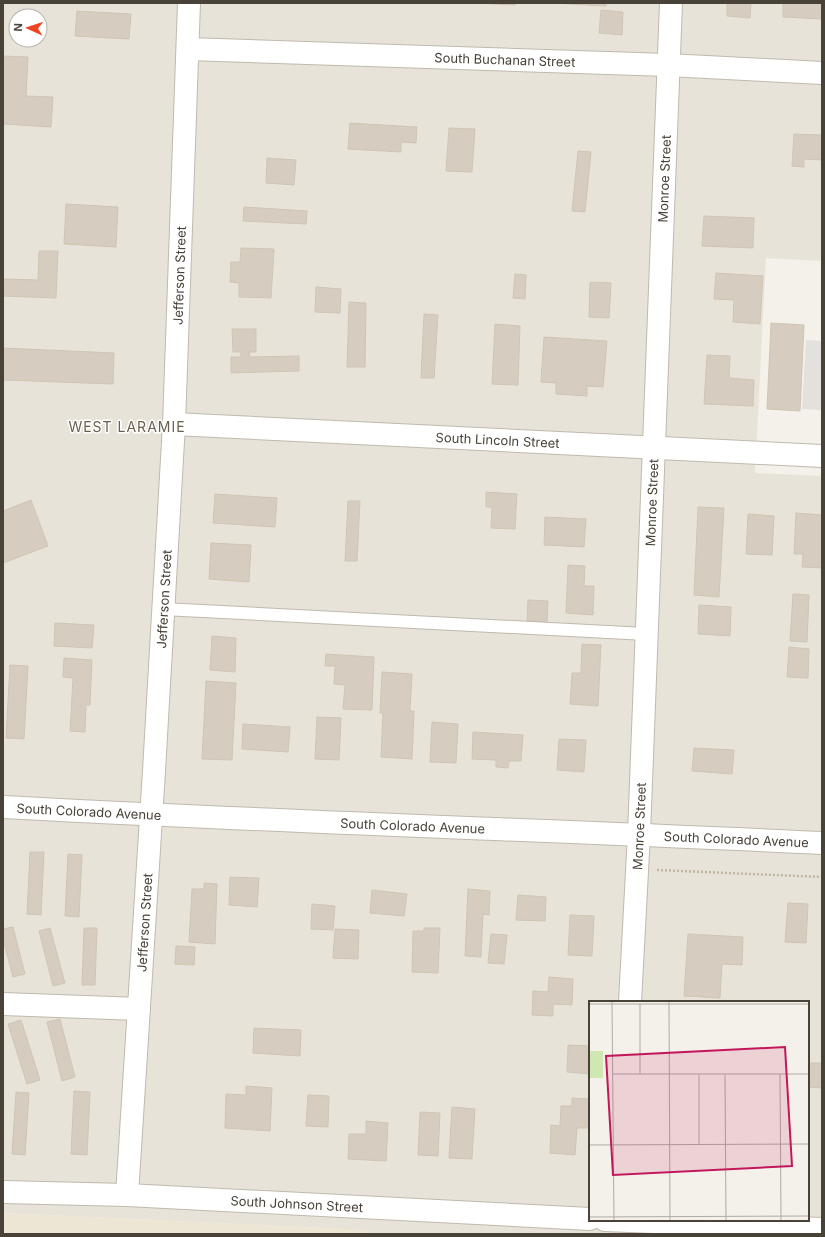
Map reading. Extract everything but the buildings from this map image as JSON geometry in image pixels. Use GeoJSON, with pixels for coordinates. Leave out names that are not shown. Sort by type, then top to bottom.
{"type":"FeatureCollection","features":[{"type":"Feature","properties":{"kind":"street","name":"Jefferson Street"},"geometry":{"type":"LineString","coordinates":[[127,1195],[174,424],[190,3]]}},
{"type":"Feature","properties":{"kind":"street","name":"Monroe Street"},"geometry":{"type":"LineString","coordinates":[[630,1001],[639,834],[671,3]]}},
{"type":"Feature","properties":{"kind":"street","name":"South Buchanan Street"},"geometry":{"type":"LineString","coordinates":[[188,48],[668,65],[822,74]]}},
{"type":"Feature","properties":{"kind":"street","name":"South Lincoln Street"},"geometry":{"type":"LineString","coordinates":[[174,424],[822,456]]}},
{"type":"Feature","properties":{"kind":"street","name":"South Colorado Avenue"},"geometry":{"type":"LineString","coordinates":[[3,807],[151,816],[639,834],[822,843]]}},
{"type":"Feature","properties":{"kind":"street"},"geometry":{"type":"LineString","coordinates":[[3,1004],[139,1009]]}},
{"type":"Feature","properties":{"kind":"street","name":"South Johnson Street"},"geometry":{"type":"LineString","coordinates":[[3,1192],[127,1195],[589,1219]]}},
{"type":"Feature","properties":{"kind":"street"},"geometry":{"type":"LineString","coordinates":[[615,1224],[822,1229]]}},
{"type":"Feature","properties":{"kind":"lane"},"geometry":{"type":"LineString","coordinates":[[163,609],[646,634]]}},
{"type":"Feature","properties":{"kind":"path"},"geometry":{"type":"LineString","coordinates":[[654,870],[822,877]]}},
{"type":"Feature","properties":{"kind":"shaded area","name":"WEST LARAMIE"},"geometry":{"type":"Polygon","coordinates":[[[3,3],[822,3],[822,261],[766,258],[755,473],[822,476],[822,1234],[367,1234],[366,1230],[3,1213],[3,3]]]}},
{"type":"Feature","properties":{"kind":"shaded area"},"geometry":{"type":"Polygon","coordinates":[[[806,340],[822,341],[822,410],[802,409],[806,340]]]}},
{"type":"Feature","properties":{"kind":"shaded area"},"geometry":{"type":"Polygon","coordinates":[[[3,1213],[367,1230],[366,1234],[3,1234],[3,1213]]]}},
{"type":"Feature","properties":{"kind":"district","name":"WEST LARAMIE"},"geometry":{"type":"Point","coordinates":[127,426]}}]}
